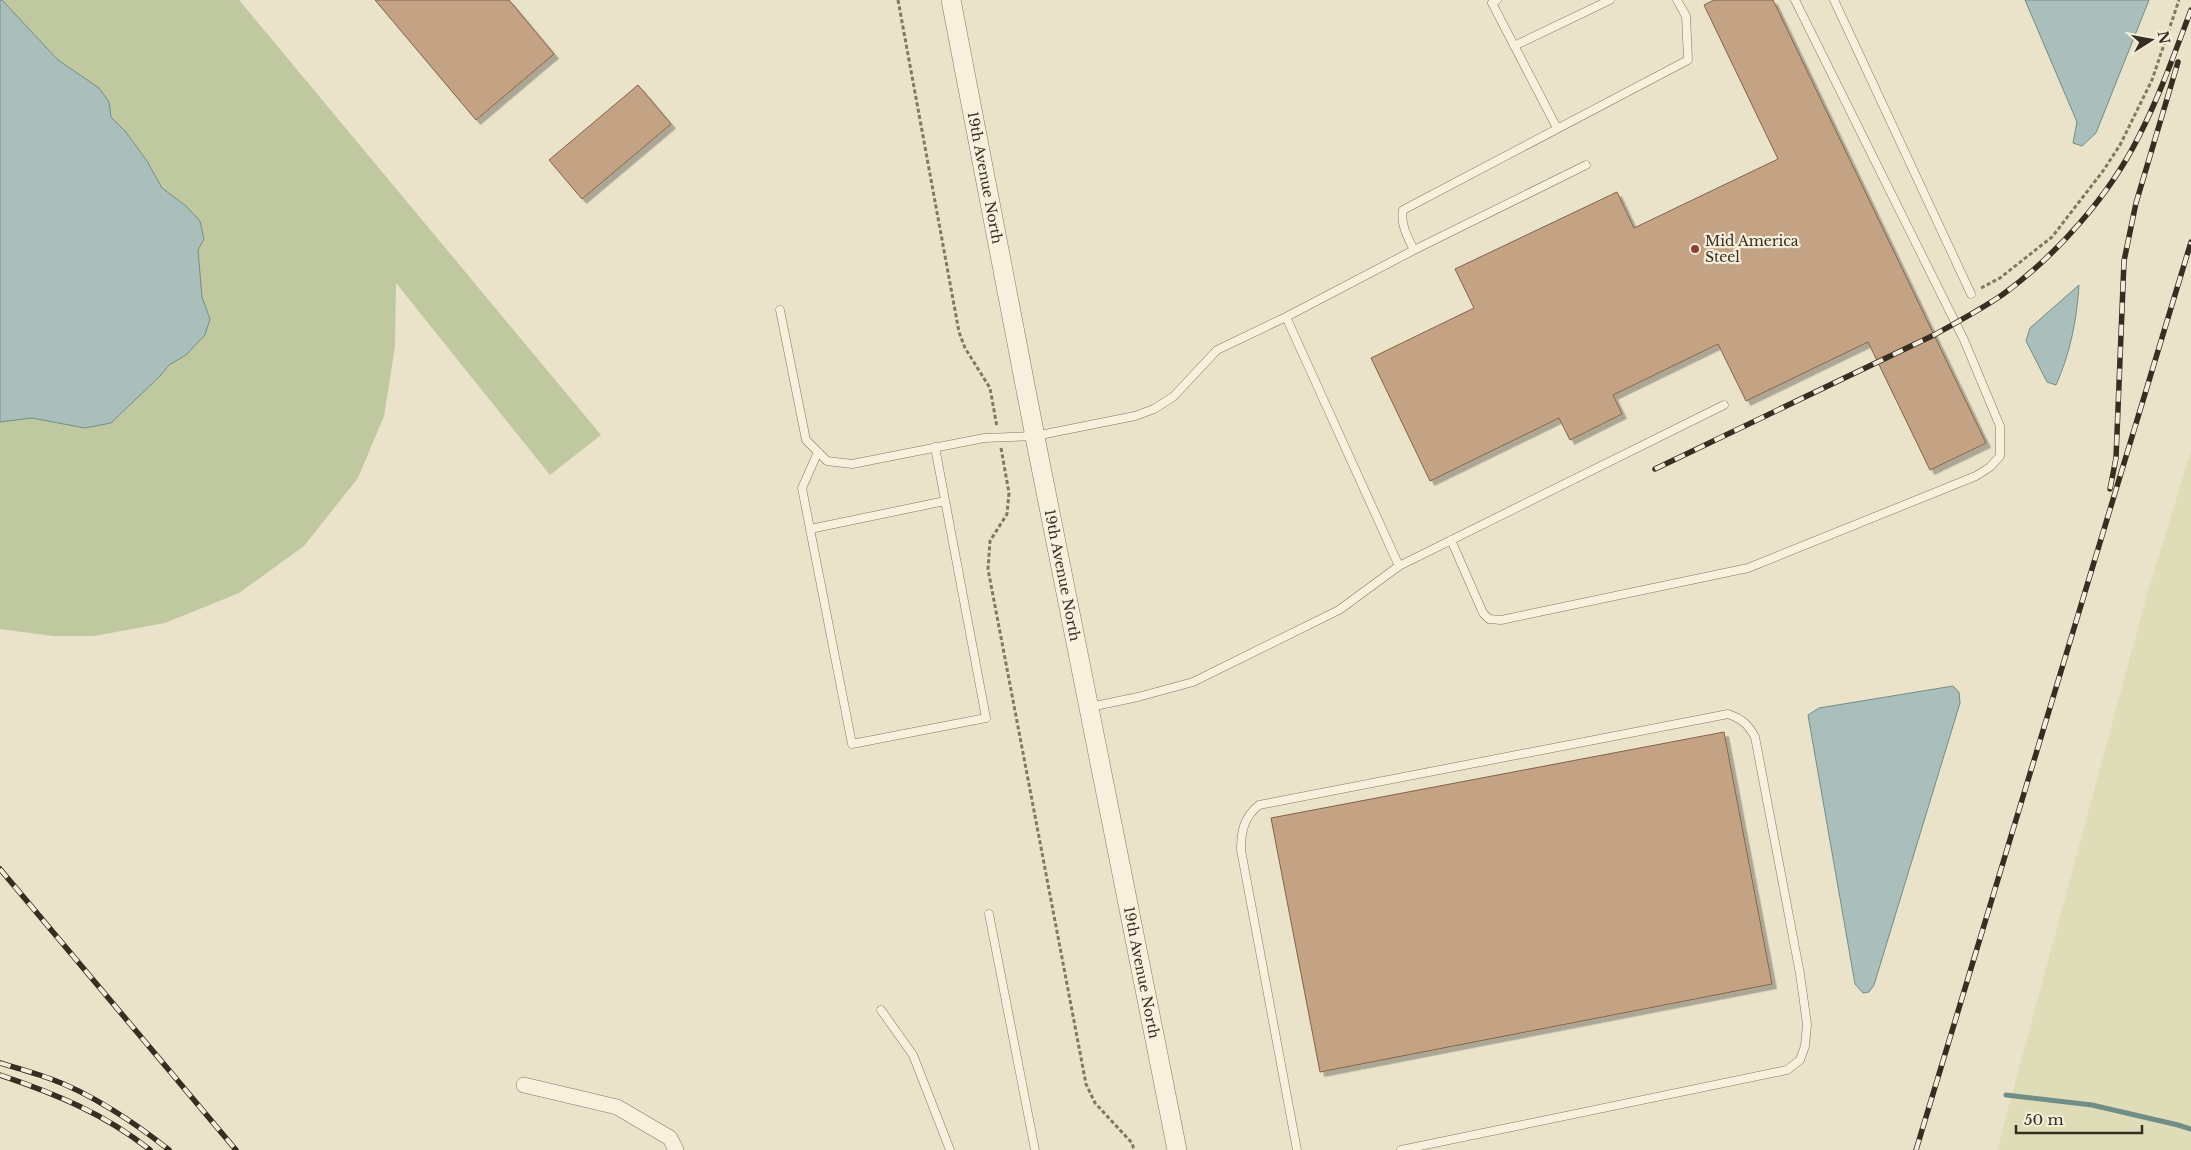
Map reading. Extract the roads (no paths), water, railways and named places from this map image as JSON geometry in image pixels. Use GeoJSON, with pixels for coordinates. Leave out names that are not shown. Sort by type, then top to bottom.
{"type":"FeatureCollection","features":[{"type":"Feature","properties":{"kind":"street","name":"19th Avenue North"},"geometry":{"type":"LineString","coordinates":[[952,0],[1035,436],[1177,1150]]}},
{"type":"Feature","properties":{"kind":"street"},"geometry":{"type":"LineString","coordinates":[[524,1085],[618,1106],[670,1138],[676,1150]]}},
{"type":"Feature","properties":{"kind":"lane"},"geometry":{"type":"LineString","coordinates":[[1497,0],[1492,2],[1557,128]]}},
{"type":"Feature","properties":{"kind":"lane"},"geometry":{"type":"LineString","coordinates":[[1514,46],[1610,0]]}},
{"type":"Feature","properties":{"kind":"lane"},"geometry":{"type":"LineString","coordinates":[[1414,250],[1401,217],[1403,210],[1688,60],[1686,16],[1677,0]]}},
{"type":"Feature","properties":{"kind":"lane"},"geometry":{"type":"LineString","coordinates":[[1451,540],[1483,613],[1489,619],[1502,620],[1748,568],[1976,476],[1990,467],[2000,456],[2000,426],[1964,340],[1795,0]]}},
{"type":"Feature","properties":{"kind":"lane"},"geometry":{"type":"LineString","coordinates":[[1834,0],[1970,294]]}},
{"type":"Feature","properties":{"kind":"lane"},"geometry":{"type":"LineString","coordinates":[[780,310],[806,440],[827,461],[852,464],[984,438],[1035,436],[1135,416],[1154,409],[1173,397],[1216,350],[1286,317],[1414,250],[1586,165]]}},
{"type":"Feature","properties":{"kind":"lane"},"geometry":{"type":"LineString","coordinates":[[1286,317],[1399,566]]}},
{"type":"Feature","properties":{"kind":"lane"},"geometry":{"type":"LineString","coordinates":[[1089,708],[1193,682],[1339,610],[1399,566],[1724,405]]}},
{"type":"Feature","properties":{"kind":"lane"},"geometry":{"type":"LineString","coordinates":[[818,452],[802,488],[852,744],[986,718],[935,448]]}},
{"type":"Feature","properties":{"kind":"lane"},"geometry":{"type":"LineString","coordinates":[[810,529],[945,501]]}},
{"type":"Feature","properties":{"kind":"lane"},"geometry":{"type":"LineString","coordinates":[[1297,1150],[1241,850],[1241,831],[1250,812],[1260,805],[1728,714],[1741,719],[1749,725],[1756,737],[1800,974],[1807,1024],[1805,1046],[1800,1060],[1787,1070],[1401,1150]]}},
{"type":"Feature","properties":{"kind":"lane"},"geometry":{"type":"LineString","coordinates":[[989,914],[1035,1150]]}},
{"type":"Feature","properties":{"kind":"lane"},"geometry":{"type":"LineString","coordinates":[[882,1010],[914,1055],[950,1150]]}},
{"type":"Feature","properties":{"kind":"waterway"},"geometry":{"type":"LineString","coordinates":[[2006,1095],[2092,1105],[2191,1129]]}},
{"type":"Feature","properties":{"kind":"railway"},"geometry":{"type":"LineString","coordinates":[[1655,469],[1934,335],[2002,295],[2042,262],[2080,223],[2113,180],[2127,158],[2154,105],[2191,10]]}},
{"type":"Feature","properties":{"kind":"railway"},"geometry":{"type":"LineString","coordinates":[[2110,489],[2116,458],[2124,261],[2136,203],[2178,62]]}},
{"type":"Feature","properties":{"kind":"railway"},"geometry":{"type":"LineString","coordinates":[[1916,1150],[2191,242]]}},
{"type":"Feature","properties":{"kind":"railway"},"geometry":{"type":"LineString","coordinates":[[0,869],[236,1150]]}},
{"type":"Feature","properties":{"kind":"railway"},"geometry":{"type":"LineString","coordinates":[[0,1063],[45,1077],[81,1092],[128,1120],[169,1150]]}},
{"type":"Feature","properties":{"kind":"railway"},"geometry":{"type":"LineString","coordinates":[[0,1075],[40,1089],[97,1115],[150,1150]]}},
{"type":"Feature","properties":{"kind":"place","name":"Mid America Steel"},"geometry":{"type":"Point","coordinates":[1695,249]}}]}
